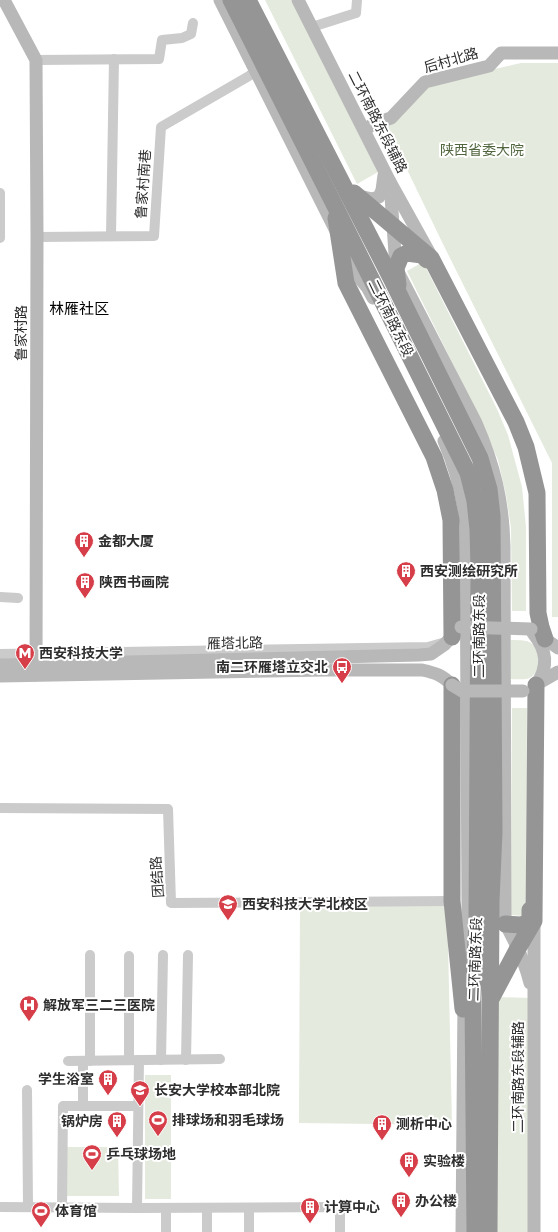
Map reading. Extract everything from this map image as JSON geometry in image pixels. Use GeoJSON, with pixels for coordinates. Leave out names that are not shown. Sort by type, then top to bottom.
{"type":"FeatureCollection","features":[{"type":"Feature","properties":{"kind":"highway","name":"二环南路东段"},"geometry":{"type":"LineString","coordinates":[[231,0],[333,202],[364,277],[468,474],[474,501],[478,530],[479,577],[477,922],[473,998],[475,1232]]}},
{"type":"Feature","properties":{"kind":"highway"},"geometry":{"type":"LineString","coordinates":[[248,0],[329,157],[397,281]]}},
{"type":"Feature","properties":{"kind":"highway"},"geometry":{"type":"LineString","coordinates":[[329,157],[342,170],[393,270],[397,281]]}},
{"type":"Feature","properties":{"kind":"highway"},"geometry":{"type":"LineString","coordinates":[[354,193],[431,258],[516,422],[526,447],[537,493],[538,614],[541,627],[548,639]]}},
{"type":"Feature","properties":{"kind":"highway"},"geometry":{"type":"LineString","coordinates":[[333,202],[346,283],[434,457],[445,490],[451,520],[454,635]]}},
{"type":"Feature","properties":{"kind":"highway"},"geometry":{"type":"LineString","coordinates":[[397,281],[401,256],[407,253],[422,255],[427,260],[510,423],[524,469],[531,509],[532,612],[548,639]]}},
{"type":"Feature","properties":{"kind":"highway"},"geometry":{"type":"LineString","coordinates":[[364,277],[354,278],[352,285],[436,446],[452,491],[456,517],[457,612],[454,635]]}},
{"type":"Feature","properties":{"kind":"highway","name":"二环南路东段"},"geometry":{"type":"LineString","coordinates":[[397,281],[480,458],[489,488],[492,516],[494,832],[491,901],[489,1232]]}},
{"type":"Feature","properties":{"kind":"highway"},"geometry":{"type":"LineString","coordinates":[[505,924],[524,924],[527,923],[530,918],[530,707],[541,684]]}},
{"type":"Feature","properties":{"kind":"highway"},"geometry":{"type":"LineString","coordinates":[[490,1001],[534,921],[541,684]]}},
{"type":"Feature","properties":{"kind":"highway"},"geometry":{"type":"LineString","coordinates":[[452,685],[452,901],[463,1009]]}},
{"type":"Feature","properties":{"kind":"main road","name":"鲁家村路"},"geometry":{"type":"LineString","coordinates":[[4,0],[36,60],[36,664]]}},
{"type":"Feature","properties":{"kind":"main road"},"geometry":{"type":"LineString","coordinates":[[220,0],[338,235],[364,277],[367,287],[443,440],[456,471],[464,508],[466,526],[468,906],[463,1009],[462,1232]]}},
{"type":"Feature","properties":{"kind":"main road","name":"二环南路东段辅路"},"geometry":{"type":"LineString","coordinates":[[298,0],[390,182],[431,258]]}},
{"type":"Feature","properties":{"kind":"main road","name":"后村北路"},"geometry":{"type":"LineString","coordinates":[[365,130],[373,124],[391,118],[426,82],[489,66],[501,53],[558,53]]}},
{"type":"Feature","properties":{"kind":"main road"},"geometry":{"type":"LineString","coordinates":[[354,193],[372,199],[379,197],[384,181],[384,169]]}},
{"type":"Feature","properties":{"kind":"main road"},"geometry":{"type":"LineString","coordinates":[[390,182],[397,281],[476,423],[495,472],[500,495],[504,546],[505,924]]}},
{"type":"Feature","properties":{"kind":"main road"},"geometry":{"type":"LineString","coordinates":[[454,635],[548,639]]}},
{"type":"Feature","properties":{"kind":"main road","name":"雁塔北路"},"geometry":{"type":"LineString","coordinates":[[0,665],[419,656],[431,654],[454,635]]}},
{"type":"Feature","properties":{"kind":"main road"},"geometry":{"type":"LineString","coordinates":[[541,684],[545,661],[540,642],[548,639]]}},
{"type":"Feature","properties":{"kind":"main road","name":"雁塔北路"},"geometry":{"type":"LineString","coordinates":[[0,676],[36,664],[325,670],[422,670],[436,673],[462,691],[541,684]]}},
{"type":"Feature","properties":{"kind":"main road"},"geometry":{"type":"LineString","coordinates":[[541,684],[558,672]]}},
{"type":"Feature","properties":{"kind":"main road"},"geometry":{"type":"LineString","coordinates":[[491,901],[505,924],[528,974],[534,1000]]}},
{"type":"Feature","properties":{"kind":"main road","name":"二环南路东段辅路"},"geometry":{"type":"LineString","coordinates":[[534,921],[534,1232]]}},
{"type":"Feature","properties":{"kind":"street"},"geometry":{"type":"LineString","coordinates":[[312,27],[356,13],[357,0]]}},
{"type":"Feature","properties":{"kind":"street"},"geometry":{"type":"LineString","coordinates":[[36,60],[159,59],[162,40],[182,38],[191,34],[193,23]]}},
{"type":"Feature","properties":{"kind":"street"},"geometry":{"type":"LineString","coordinates":[[111,236],[114,59]]}},
{"type":"Feature","properties":{"kind":"street","name":"鲁家村南巷"},"geometry":{"type":"LineString","coordinates":[[37,237],[154,236],[161,127],[249,76],[255,71]]}},
{"type":"Feature","properties":{"kind":"street"},"geometry":{"type":"LineString","coordinates":[[0,193],[0,238]]}},
{"type":"Feature","properties":{"kind":"street"},"geometry":{"type":"LineString","coordinates":[[0,597],[18,598]]}},
{"type":"Feature","properties":{"kind":"street"},"geometry":{"type":"LineString","coordinates":[[0,654],[36,664]]}},
{"type":"Feature","properties":{"kind":"street","name":"团结路"},"geometry":{"type":"LineString","coordinates":[[0,808],[168,809],[171,903],[452,901]]}},
{"type":"Feature","properties":{"kind":"street"},"geometry":{"type":"LineString","coordinates":[[83,1106],[90,955]]}},
{"type":"Feature","properties":{"kind":"street"},"geometry":{"type":"LineString","coordinates":[[161,1060],[163,955]]}},
{"type":"Feature","properties":{"kind":"street"},"geometry":{"type":"LineString","coordinates":[[186,1060],[188,955]]}},
{"type":"Feature","properties":{"kind":"street"},"geometry":{"type":"LineString","coordinates":[[129,956],[134,1060],[138,1106],[137,1208]]}},
{"type":"Feature","properties":{"kind":"street"},"geometry":{"type":"LineString","coordinates":[[68,1061],[220,1059]]}},
{"type":"Feature","properties":{"kind":"street"},"geometry":{"type":"LineString","coordinates":[[27,1090],[28,1207]]}},
{"type":"Feature","properties":{"kind":"street"},"geometry":{"type":"LineString","coordinates":[[62,1207],[62,1106],[138,1106]]}},
{"type":"Feature","properties":{"kind":"street"},"geometry":{"type":"LineString","coordinates":[[0,1207],[340,1207],[340,1232]]}},
{"type":"Feature","properties":{"kind":"street"},"geometry":{"type":"LineString","coordinates":[[166,1208],[166,1232]]}},
{"type":"Feature","properties":{"kind":"street"},"geometry":{"type":"LineString","coordinates":[[207,1208],[207,1232]]}},
{"type":"Feature","properties":{"kind":"street"},"geometry":{"type":"LineString","coordinates":[[249,1208],[249,1232]]}},
{"type":"Feature","properties":{"kind":"green space"},"geometry":{"type":"Polygon","coordinates":[[[265,0],[291,0],[378,172],[357,184],[265,0]]]}},
{"type":"Feature","properties":{"kind":"green space","name":"陕西省委大院"},"geometry":{"type":"Polygon","coordinates":[[[521,63],[558,63],[558,617],[552,617],[552,463],[387,128],[425,85],[521,63]]]}},
{"type":"Feature","properties":{"kind":"green space"},"geometry":{"type":"Polygon","coordinates":[[[423,262],[497,409],[508,435],[522,487],[526,527],[526,611],[512,611],[511,528],[506,495],[498,460],[482,423],[407,271],[423,262]]]}},
{"type":"Feature","properties":{"kind":"green space"},"geometry":{"type":"Polygon","coordinates":[[[511,640],[528,642],[534,646],[536,650],[541,662],[533,676],[530,678],[511,679],[511,640]]]}},
{"type":"Feature","properties":{"kind":"green space"},"geometry":{"type":"Polygon","coordinates":[[[512,708],[527,708],[526,913],[524,916],[511,915],[512,708]]]}},
{"type":"Feature","properties":{"kind":"green space"},"geometry":{"type":"Polygon","coordinates":[[[447,900],[452,1125],[299,1123],[300,902],[447,900]]]}},
{"type":"Feature","properties":{"kind":"green space"},"geometry":{"type":"Polygon","coordinates":[[[498,997],[530,998],[528,1232],[497,1232],[498,997]]]}},
{"type":"Feature","properties":{"kind":"green space","name":"排球场和羽毛球场"},"geometry":{"type":"Polygon","coordinates":[[[145,1075],[171,1075],[171,1199],[145,1199],[145,1075]]]}},
{"type":"Feature","properties":{"kind":"green space","name":"乒乓球场地"},"geometry":{"type":"Polygon","coordinates":[[[65,1147],[118,1147],[119,1196],[66,1196],[65,1147]]]}},
{"type":"Feature","properties":{"kind":"place","name":"金都大厦"},"geometry":{"type":"Point","coordinates":[84,558]}},
{"type":"Feature","properties":{"kind":"place","name":"西安测绘研究所"},"geometry":{"type":"Point","coordinates":[406,588]}},
{"type":"Feature","properties":{"kind":"place","name":"陕西书画院"},"geometry":{"type":"Point","coordinates":[85,599]}},
{"type":"Feature","properties":{"kind":"place","name":"西安科技大学"},"geometry":{"type":"Point","coordinates":[25,670]}},
{"type":"Feature","properties":{"kind":"place","name":"南二环雁塔立交北"},"geometry":{"type":"Point","coordinates":[342,684]}},
{"type":"Feature","properties":{"kind":"place","name":"西安科技大学北校区"},"geometry":{"type":"Point","coordinates":[228,921]}},
{"type":"Feature","properties":{"kind":"place","name":"解放军三二三医院"},"geometry":{"type":"Point","coordinates":[29,1022]}},
{"type":"Feature","properties":{"kind":"place","name":"学生浴室"},"geometry":{"type":"Point","coordinates":[108,1096]}},
{"type":"Feature","properties":{"kind":"place","name":"长安大学校本部北院"},"geometry":{"type":"Point","coordinates":[140,1107]}},
{"type":"Feature","properties":{"kind":"place","name":"排球场和羽毛球场"},"geometry":{"type":"Point","coordinates":[158,1137]}},
{"type":"Feature","properties":{"kind":"place","name":"锅炉房"},"geometry":{"type":"Point","coordinates":[117,1138]}},
{"type":"Feature","properties":{"kind":"place","name":"测析中心"},"geometry":{"type":"Point","coordinates":[382,1141]}},
{"type":"Feature","properties":{"kind":"place","name":"乒乓球场地"},"geometry":{"type":"Point","coordinates":[92,1171]}},
{"type":"Feature","properties":{"kind":"place","name":"实验楼"},"geometry":{"type":"Point","coordinates":[409,1178]}},
{"type":"Feature","properties":{"kind":"place","name":"办公楼"},"geometry":{"type":"Point","coordinates":[401,1218]}},
{"type":"Feature","properties":{"kind":"place","name":"计算中心"},"geometry":{"type":"Point","coordinates":[310,1224]}},
{"type":"Feature","properties":{"kind":"place","name":"体育馆"},"geometry":{"type":"Point","coordinates":[41,1228]}},
{"type":"Feature","properties":{"kind":"district","name":"林雁社区"},"geometry":{"type":"Point","coordinates":[79,309]}}]}
